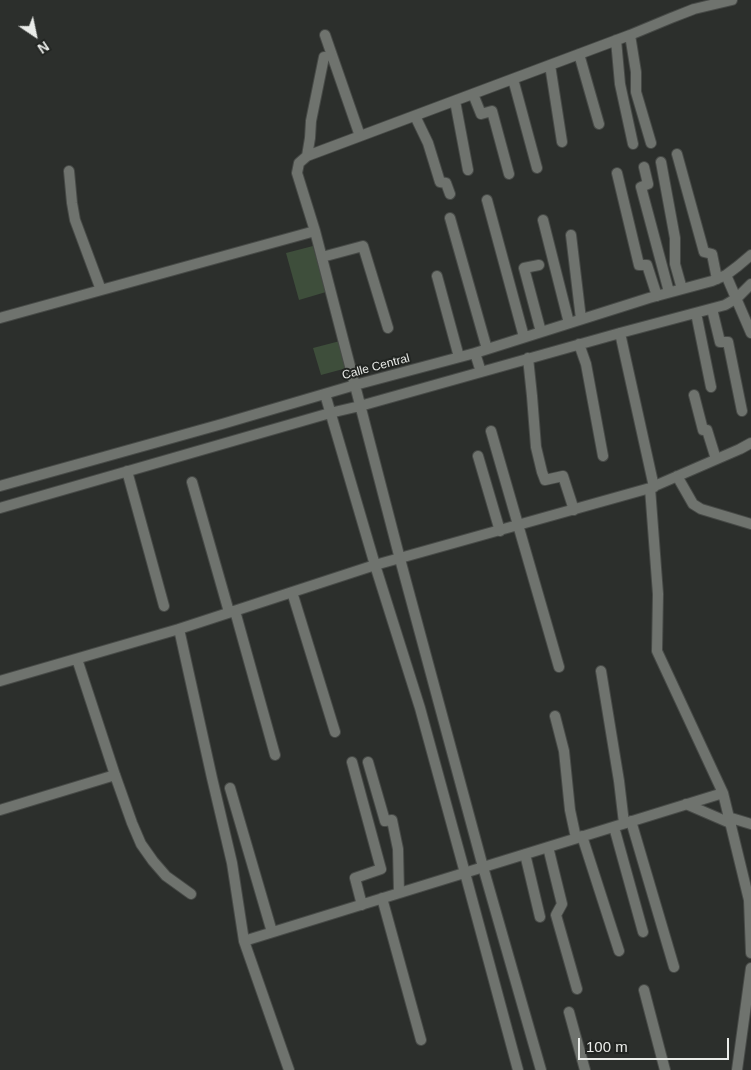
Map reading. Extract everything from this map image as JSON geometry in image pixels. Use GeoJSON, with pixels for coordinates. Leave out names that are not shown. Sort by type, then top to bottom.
{"type":"FeatureCollection","features":[{"type":"Feature","properties":{"kind":"street"},"geometry":{"type":"LineString","coordinates":[[540,1070],[400,559],[316,231],[297,173],[299,163],[307,156],[694,10],[732,0]]}},
{"type":"Feature","properties":{"kind":"street"},"geometry":{"type":"LineString","coordinates":[[325,35],[360,136]]}},
{"type":"Feature","properties":{"kind":"street"},"geometry":{"type":"LineString","coordinates":[[630,35],[636,72],[636,92],[651,143]]}},
{"type":"Feature","properties":{"kind":"street"},"geometry":{"type":"LineString","coordinates":[[616,40],[620,84],[633,144]]}},
{"type":"Feature","properties":{"kind":"street"},"geometry":{"type":"LineString","coordinates":[[579,54],[598,124]]}},
{"type":"Feature","properties":{"kind":"street"},"geometry":{"type":"LineString","coordinates":[[307,156],[311,121],[324,57]]}},
{"type":"Feature","properties":{"kind":"street"},"geometry":{"type":"LineString","coordinates":[[550,65],[562,142]]}},
{"type":"Feature","properties":{"kind":"street"},"geometry":{"type":"LineString","coordinates":[[513,79],[537,168]]}},
{"type":"Feature","properties":{"kind":"street"},"geometry":{"type":"LineString","coordinates":[[473,94],[481,114],[492,111],[509,174]]}},
{"type":"Feature","properties":{"kind":"street"},"geometry":{"type":"LineString","coordinates":[[455,101],[468,170]]}},
{"type":"Feature","properties":{"kind":"street"},"geometry":{"type":"LineString","coordinates":[[415,116],[428,143],[440,182],[446,183],[450,194]]}},
{"type":"Feature","properties":{"kind":"street"},"geometry":{"type":"LineString","coordinates":[[676,154],[704,252],[712,254],[722,277],[737,298],[751,333]]}},
{"type":"Feature","properties":{"kind":"street"},"geometry":{"type":"LineString","coordinates":[[661,162],[675,238],[675,264],[682,289]]}},
{"type":"Feature","properties":{"kind":"street"},"geometry":{"type":"LineString","coordinates":[[644,167],[648,184],[641,187],[669,292]]}},
{"type":"Feature","properties":{"kind":"street"},"geometry":{"type":"LineString","coordinates":[[69,171],[75,220],[100,290]]}},
{"type":"Feature","properties":{"kind":"street"},"geometry":{"type":"LineString","coordinates":[[617,173],[639,265],[647,265],[656,296]]}},
{"type":"Feature","properties":{"kind":"street"},"geometry":{"type":"LineString","coordinates":[[486,200],[524,337]]}},
{"type":"Feature","properties":{"kind":"street"},"geometry":{"type":"LineString","coordinates":[[450,218],[487,349]]}},
{"type":"Feature","properties":{"kind":"street"},"geometry":{"type":"LineString","coordinates":[[543,220],[569,323]]}},
{"type":"Feature","properties":{"kind":"street"},"geometry":{"type":"LineString","coordinates":[[0,318],[316,231]]}},
{"type":"Feature","properties":{"kind":"street"},"geometry":{"type":"LineString","coordinates":[[571,235],[581,319]]}},
{"type":"Feature","properties":{"kind":"street"},"geometry":{"type":"LineString","coordinates":[[322,257],[363,246],[388,328]]}},
{"type":"Feature","properties":{"kind":"street","name":"Calle Central"},"geometry":{"type":"LineString","coordinates":[[0,486],[355,385],[475,353],[722,277],[751,255]]}},
{"type":"Feature","properties":{"kind":"street"},"geometry":{"type":"LineString","coordinates":[[539,264],[524,268],[542,332]]}},
{"type":"Feature","properties":{"kind":"street"},"geometry":{"type":"LineString","coordinates":[[437,276],[459,357]]}},
{"type":"Feature","properties":{"kind":"street"},"geometry":{"type":"LineString","coordinates":[[0,508],[330,413],[712,309],[737,298],[751,284]]}},
{"type":"Feature","properties":{"kind":"street"},"geometry":{"type":"LineString","coordinates":[[712,309],[720,342],[728,342],[742,411]]}},
{"type":"Feature","properties":{"kind":"street"},"geometry":{"type":"LineString","coordinates":[[696,313],[711,386]]}},
{"type":"Feature","properties":{"kind":"street"},"geometry":{"type":"LineString","coordinates":[[620,333],[652,487],[658,594],[657,651],[723,793],[749,900],[751,953]]}},
{"type":"Feature","properties":{"kind":"street"},"geometry":{"type":"LineString","coordinates":[[580,344],[586,364],[603,456]]}},
{"type":"Feature","properties":{"kind":"street"},"geometry":{"type":"LineString","coordinates":[[475,353],[481,372]]}},
{"type":"Feature","properties":{"kind":"street"},"geometry":{"type":"LineString","coordinates":[[528,358],[536,447],[542,472],[545,480],[563,476],[574,510]]}},
{"type":"Feature","properties":{"kind":"street"},"geometry":{"type":"LineString","coordinates":[[325,394],[375,566],[420,708],[518,1070]]}},
{"type":"Feature","properties":{"kind":"street"},"geometry":{"type":"LineString","coordinates":[[694,395],[702,430],[707,430],[716,460]]}},
{"type":"Feature","properties":{"kind":"street"},"geometry":{"type":"LineString","coordinates":[[491,431],[558,667]]}},
{"type":"Feature","properties":{"kind":"street"},"geometry":{"type":"LineString","coordinates":[[0,680],[77,659],[232,612],[375,566],[652,487],[716,460],[751,442]]}},
{"type":"Feature","properties":{"kind":"street"},"geometry":{"type":"LineString","coordinates":[[478,456],[500,530]]}},
{"type":"Feature","properties":{"kind":"street"},"geometry":{"type":"LineString","coordinates":[[127,472],[164,606]]}},
{"type":"Feature","properties":{"kind":"street"},"geometry":{"type":"LineString","coordinates":[[677,476],[692,504],[751,524]]}},
{"type":"Feature","properties":{"kind":"street"},"geometry":{"type":"LineString","coordinates":[[192,482],[275,756]]}},
{"type":"Feature","properties":{"kind":"street"},"geometry":{"type":"LineString","coordinates":[[292,592],[335,732]]}},
{"type":"Feature","properties":{"kind":"street"},"geometry":{"type":"LineString","coordinates":[[179,628],[232,863],[244,940],[289,1070]]}},
{"type":"Feature","properties":{"kind":"street"},"geometry":{"type":"LineString","coordinates":[[77,659],[115,775],[141,844],[153,862],[166,876],[191,894]]}},
{"type":"Feature","properties":{"kind":"street"},"geometry":{"type":"LineString","coordinates":[[601,671],[619,781],[628,822],[674,967]]}},
{"type":"Feature","properties":{"kind":"street"},"geometry":{"type":"LineString","coordinates":[[555,716],[564,751],[570,810],[619,951]]}},
{"type":"Feature","properties":{"kind":"street"},"geometry":{"type":"LineString","coordinates":[[352,762],[381,869],[355,878],[362,905]]}},
{"type":"Feature","properties":{"kind":"street"},"geometry":{"type":"LineString","coordinates":[[368,762],[385,821],[392,820],[398,848],[399,893]]}},
{"type":"Feature","properties":{"kind":"street"},"geometry":{"type":"LineString","coordinates":[[0,810],[115,775]]}},
{"type":"Feature","properties":{"kind":"street"},"geometry":{"type":"LineString","coordinates":[[230,788],[272,932]]}},
{"type":"Feature","properties":{"kind":"street"},"geometry":{"type":"LineString","coordinates":[[244,940],[723,793]]}},
{"type":"Feature","properties":{"kind":"street"},"geometry":{"type":"LineString","coordinates":[[686,804],[729,820],[751,824]]}},
{"type":"Feature","properties":{"kind":"street"},"geometry":{"type":"LineString","coordinates":[[614,827],[643,932]]}},
{"type":"Feature","properties":{"kind":"street"},"geometry":{"type":"LineString","coordinates":[[548,847],[562,904],[556,915],[577,989]]}},
{"type":"Feature","properties":{"kind":"street"},"geometry":{"type":"LineString","coordinates":[[525,854],[540,917]]}},
{"type":"Feature","properties":{"kind":"street"},"geometry":{"type":"LineString","coordinates":[[739,861],[751,861]]}},
{"type":"Feature","properties":{"kind":"street"},"geometry":{"type":"LineString","coordinates":[[382,898],[421,1040]]}},
{"type":"Feature","properties":{"kind":"street"},"geometry":{"type":"LineString","coordinates":[[737,1070],[751,968]]}},
{"type":"Feature","properties":{"kind":"street"},"geometry":{"type":"LineString","coordinates":[[644,990],[665,1070]]}},
{"type":"Feature","properties":{"kind":"street"},"geometry":{"type":"LineString","coordinates":[[569,1012],[585,1070]]}},
{"type":"Feature","properties":{"kind":"green space"},"geometry":{"type":"Polygon","coordinates":[[[313,246],[326,292],[299,300],[286,253],[313,246]]]}},
{"type":"Feature","properties":{"kind":"green space"},"geometry":{"type":"Polygon","coordinates":[[[340,341],[347,368],[321,375],[313,348],[340,341]]]}}]}
